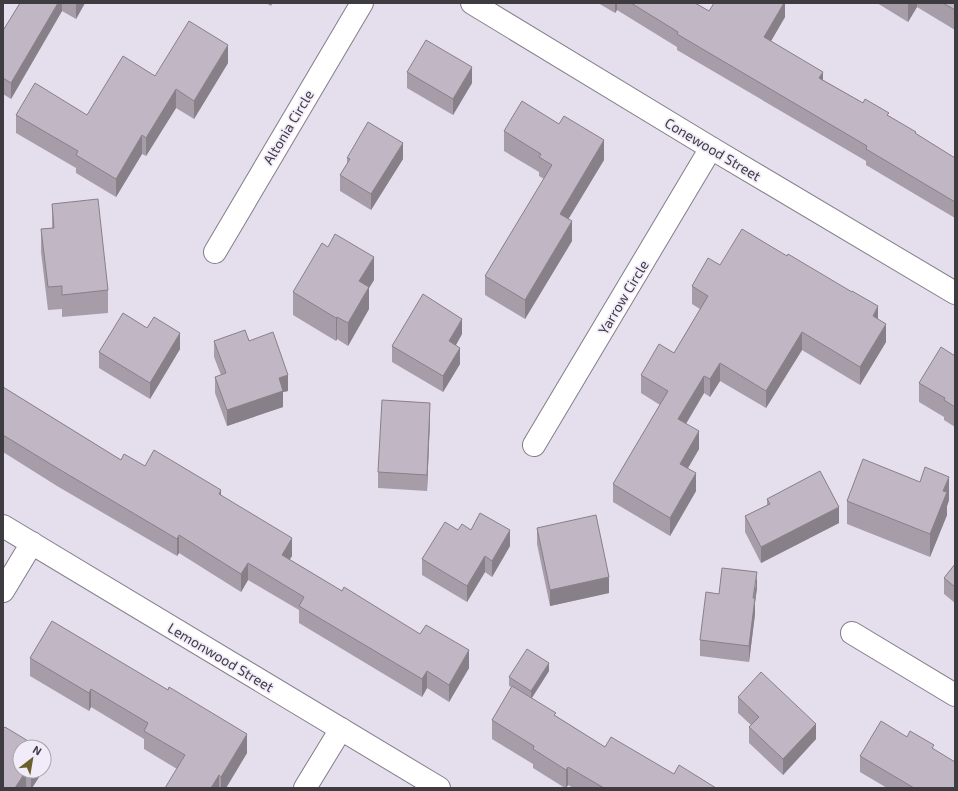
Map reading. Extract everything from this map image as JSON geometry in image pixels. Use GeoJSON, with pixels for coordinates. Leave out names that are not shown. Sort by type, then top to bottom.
{"type":"FeatureCollection","features":[{"type":"Feature","properties":{"kind":"street","name":"Altonia Circle"},"geometry":{"type":"LineString","coordinates":[[214,252],[362,3]]}},
{"type":"Feature","properties":{"kind":"street","name":"Conewood Street"},"geometry":{"type":"LineString","coordinates":[[472,3],[711,148],[955,293]]}},
{"type":"Feature","properties":{"kind":"street","name":"Yarrow Circle"},"geometry":{"type":"LineString","coordinates":[[534,445],[711,148]]}},
{"type":"Feature","properties":{"kind":"street","name":"Lemonwood Street"},"geometry":{"type":"LineString","coordinates":[[3,526],[439,788]]}},
{"type":"Feature","properties":{"kind":"street"},"geometry":{"type":"LineString","coordinates":[[3,592],[32,543]]}},
{"type":"Feature","properties":{"kind":"street"},"geometry":{"type":"LineString","coordinates":[[852,633],[955,695]]}},
{"type":"Feature","properties":{"kind":"street"},"geometry":{"type":"LineString","coordinates":[[305,788],[341,729]]}},
{"type":"Feature","properties":{"kind":"building"},"geometry":{"type":"Polygon","coordinates":[[[20,3],[58,3],[11,83],[3,78],[3,28],[4,29],[20,3]]]}},
{"type":"Feature","properties":{"kind":"building"},"geometry":{"type":"Polygon","coordinates":[[[631,3],[695,3],[709,11],[714,3],[784,3],[764,37],[823,72],[819,78],[863,103],[865,99],[889,113],[887,115],[955,158],[955,202],[866,149],[867,146],[677,34],[678,32],[631,3]]]}},
{"type":"Feature","properties":{"kind":"building"},"geometry":{"type":"Polygon","coordinates":[[[943,3],[955,3],[955,10],[943,3]]]}},
{"type":"Feature","properties":{"kind":"building"},"geometry":{"type":"Polygon","coordinates":[[[189,21],[228,45],[194,101],[176,89],[146,138],[142,135],[116,179],[76,155],[78,151],[16,115],[35,83],[87,115],[123,56],[155,76],[189,21]]]}},
{"type":"Feature","properties":{"kind":"building"},"geometry":{"type":"Polygon","coordinates":[[[426,40],[472,67],[453,99],[407,72],[426,40]]]}},
{"type":"Feature","properties":{"kind":"building"},"geometry":{"type":"Polygon","coordinates":[[[522,101],[559,124],[564,116],[604,140],[560,214],[572,221],[525,300],[485,276],[552,165],[539,157],[541,154],[504,131],[522,101]]]}},
{"type":"Feature","properties":{"kind":"building"},"geometry":{"type":"Polygon","coordinates":[[[368,122],[403,143],[371,194],[340,175],[350,159],[347,158],[368,122]]]}},
{"type":"Feature","properties":{"kind":"building"},"geometry":{"type":"Polygon","coordinates":[[[98,199],[108,290],[62,295],[62,286],[48,287],[41,229],[54,228],[52,204],[98,199]]]}},
{"type":"Feature","properties":{"kind":"building"},"geometry":{"type":"Polygon","coordinates":[[[742,229],[787,256],[788,254],[878,306],[873,316],[886,324],[860,367],[802,332],[766,391],[720,363],[710,379],[704,376],[678,419],[699,431],[680,464],[696,473],[670,518],[613,484],[668,391],[641,375],[659,344],[674,353],[708,296],[692,286],[708,258],[720,265],[742,229]]]}},
{"type":"Feature","properties":{"kind":"building"},"geometry":{"type":"Polygon","coordinates":[[[335,234],[374,257],[359,281],[369,287],[348,323],[337,317],[336,318],[293,292],[322,243],[328,247],[335,234]]]}},
{"type":"Feature","properties":{"kind":"building"},"geometry":{"type":"Polygon","coordinates":[[[423,294],[462,319],[449,341],[460,348],[443,376],[392,346],[423,294]]]}},
{"type":"Feature","properties":{"kind":"building"},"geometry":{"type":"Polygon","coordinates":[[[123,313],[147,328],[154,317],[180,333],[150,383],[99,352],[123,313]]]}},
{"type":"Feature","properties":{"kind":"building"},"geometry":{"type":"Polygon","coordinates":[[[245,330],[249,341],[273,332],[288,375],[279,378],[283,391],[227,410],[215,377],[226,373],[214,341],[245,330]]]}},
{"type":"Feature","properties":{"kind":"building"},"geometry":{"type":"Polygon","coordinates":[[[941,347],[955,356],[955,407],[944,400],[945,398],[919,383],[941,347]]]}},
{"type":"Feature","properties":{"kind":"building"},"geometry":{"type":"Polygon","coordinates":[[[3,387],[121,460],[124,454],[145,466],[154,450],[221,490],[219,494],[292,538],[282,555],[342,591],[344,587],[420,634],[426,625],[469,650],[449,685],[427,671],[422,679],[299,606],[304,597],[248,563],[241,574],[179,535],[177,539],[3,435],[3,387]]]}},
{"type":"Feature","properties":{"kind":"building"},"geometry":{"type":"Polygon","coordinates":[[[382,400],[430,403],[427,475],[378,472],[382,400]]]}},
{"type":"Feature","properties":{"kind":"building"},"geometry":{"type":"Polygon","coordinates":[[[863,459],[920,482],[925,467],[949,477],[943,491],[947,492],[930,534],[847,501],[863,459]]]}},
{"type":"Feature","properties":{"kind":"building"},"geometry":{"type":"Polygon","coordinates":[[[820,471],[839,507],[761,547],[745,516],[770,504],[767,499],[820,471]]]}},
{"type":"Feature","properties":{"kind":"building"},"geometry":{"type":"Polygon","coordinates":[[[480,513],[510,530],[492,561],[485,556],[467,586],[422,559],[445,522],[458,530],[462,524],[471,530],[480,513]]]}},
{"type":"Feature","properties":{"kind":"building"},"geometry":{"type":"Polygon","coordinates":[[[596,515],[609,577],[550,590],[537,528],[596,515]]]}},
{"type":"Feature","properties":{"kind":"building"},"geometry":{"type":"Polygon","coordinates":[[[955,564],[955,587],[944,578],[955,564]]]}},
{"type":"Feature","properties":{"kind":"building"},"geometry":{"type":"Polygon","coordinates":[[[722,568],[757,572],[749,646],[700,640],[706,592],[719,594],[722,568]]]}},
{"type":"Feature","properties":{"kind":"building"},"geometry":{"type":"Polygon","coordinates":[[[52,621],[168,690],[169,687],[247,734],[221,777],[219,775],[211,788],[165,788],[185,755],[144,731],[148,723],[91,689],[89,693],[30,658],[52,621]]]}},
{"type":"Feature","properties":{"kind":"building"},"geometry":{"type":"Polygon","coordinates":[[[527,649],[549,663],[531,691],[509,677],[527,649]]]}},
{"type":"Feature","properties":{"kind":"building"},"geometry":{"type":"Polygon","coordinates":[[[761,672],[816,724],[783,759],[749,727],[759,717],[738,697],[761,672]]]}},
{"type":"Feature","properties":{"kind":"building"},"geometry":{"type":"Polygon","coordinates":[[[512,686],[556,713],[554,715],[605,747],[611,737],[674,774],[679,765],[716,788],[604,788],[568,767],[566,770],[533,749],[534,746],[492,720],[512,686]]]}},
{"type":"Feature","properties":{"kind":"building"},"geometry":{"type":"Polygon","coordinates":[[[881,721],[907,737],[910,731],[934,745],[932,748],[955,762],[955,788],[914,788],[860,756],[881,721]]]}},
{"type":"Feature","properties":{"kind":"building"},"geometry":{"type":"Polygon","coordinates":[[[5,727],[25,739],[12,739],[12,779],[21,779],[15,788],[3,788],[3,729],[5,727]]]}}]}
